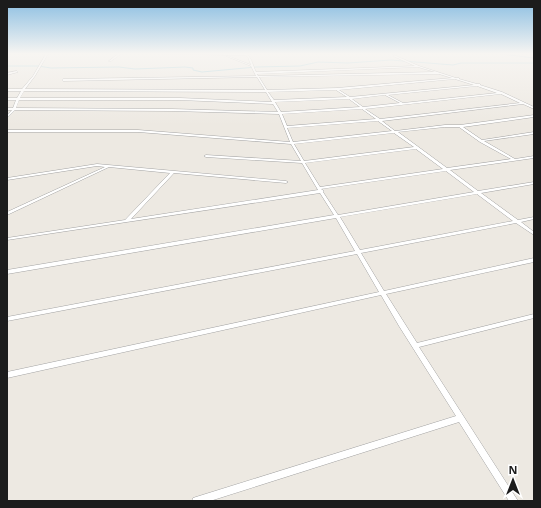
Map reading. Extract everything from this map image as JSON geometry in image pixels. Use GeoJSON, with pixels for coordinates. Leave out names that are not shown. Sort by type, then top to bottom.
{"type":"FeatureCollection","features":[{"type":"Feature","properties":{"kind":"street"},"geometry":{"type":"LineString","coordinates":[[7,118],[14,109],[23,90],[31,78]]}},
{"type":"Feature","properties":{"kind":"street"},"geometry":{"type":"LineString","coordinates":[[63,80],[152,78]]}},
{"type":"Feature","properties":{"kind":"street"},"geometry":{"type":"LineString","coordinates":[[259,78],[280,113],[292,143],[303,162],[321,189],[415,346],[514,501]]}},
{"type":"Feature","properties":{"kind":"street"},"geometry":{"type":"LineString","coordinates":[[7,90],[267,91],[337,88],[458,78],[501,93],[534,108]]}},
{"type":"Feature","properties":{"kind":"street"},"geometry":{"type":"LineString","coordinates":[[7,98],[180,99],[273,102],[350,98],[479,85]]}},
{"type":"Feature","properties":{"kind":"street"},"geometry":{"type":"LineString","coordinates":[[337,88],[534,234]]}},
{"type":"Feature","properties":{"kind":"street"},"geometry":{"type":"LineString","coordinates":[[7,109],[172,110],[280,113],[364,108],[501,93]]}},
{"type":"Feature","properties":{"kind":"street"},"geometry":{"type":"LineString","coordinates":[[386,94],[403,104]]}},
{"type":"Feature","properties":{"kind":"street"},"geometry":{"type":"LineString","coordinates":[[286,127],[379,120],[524,103]]}},
{"type":"Feature","properties":{"kind":"street"},"geometry":{"type":"LineString","coordinates":[[7,131],[138,131],[292,143],[445,126],[460,126],[534,116]]}},
{"type":"Feature","properties":{"kind":"street"},"geometry":{"type":"LineString","coordinates":[[460,126],[481,141],[515,160]]}},
{"type":"Feature","properties":{"kind":"street"},"geometry":{"type":"LineString","coordinates":[[481,141],[534,133]]}},
{"type":"Feature","properties":{"kind":"street"},"geometry":{"type":"LineString","coordinates":[[206,156],[303,162],[417,148]]}},
{"type":"Feature","properties":{"kind":"street"},"geometry":{"type":"LineString","coordinates":[[7,239],[534,157]]}},
{"type":"Feature","properties":{"kind":"street"},"geometry":{"type":"LineString","coordinates":[[7,179],[97,165],[172,173],[286,182]]}},
{"type":"Feature","properties":{"kind":"street"},"geometry":{"type":"LineString","coordinates":[[7,214],[108,166]]}},
{"type":"Feature","properties":{"kind":"street"},"geometry":{"type":"LineString","coordinates":[[127,220],[172,173]]}},
{"type":"Feature","properties":{"kind":"street"},"geometry":{"type":"LineString","coordinates":[[7,272],[534,183]]}},
{"type":"Feature","properties":{"kind":"street"},"geometry":{"type":"LineString","coordinates":[[7,320],[357,251],[534,218]]}},
{"type":"Feature","properties":{"kind":"street"},"geometry":{"type":"LineString","coordinates":[[7,375],[534,260]]}},
{"type":"Feature","properties":{"kind":"street"},"geometry":{"type":"LineString","coordinates":[[415,346],[534,316]]}},
{"type":"Feature","properties":{"kind":"street"},"geometry":{"type":"LineString","coordinates":[[196,501],[461,418]]}}]}
